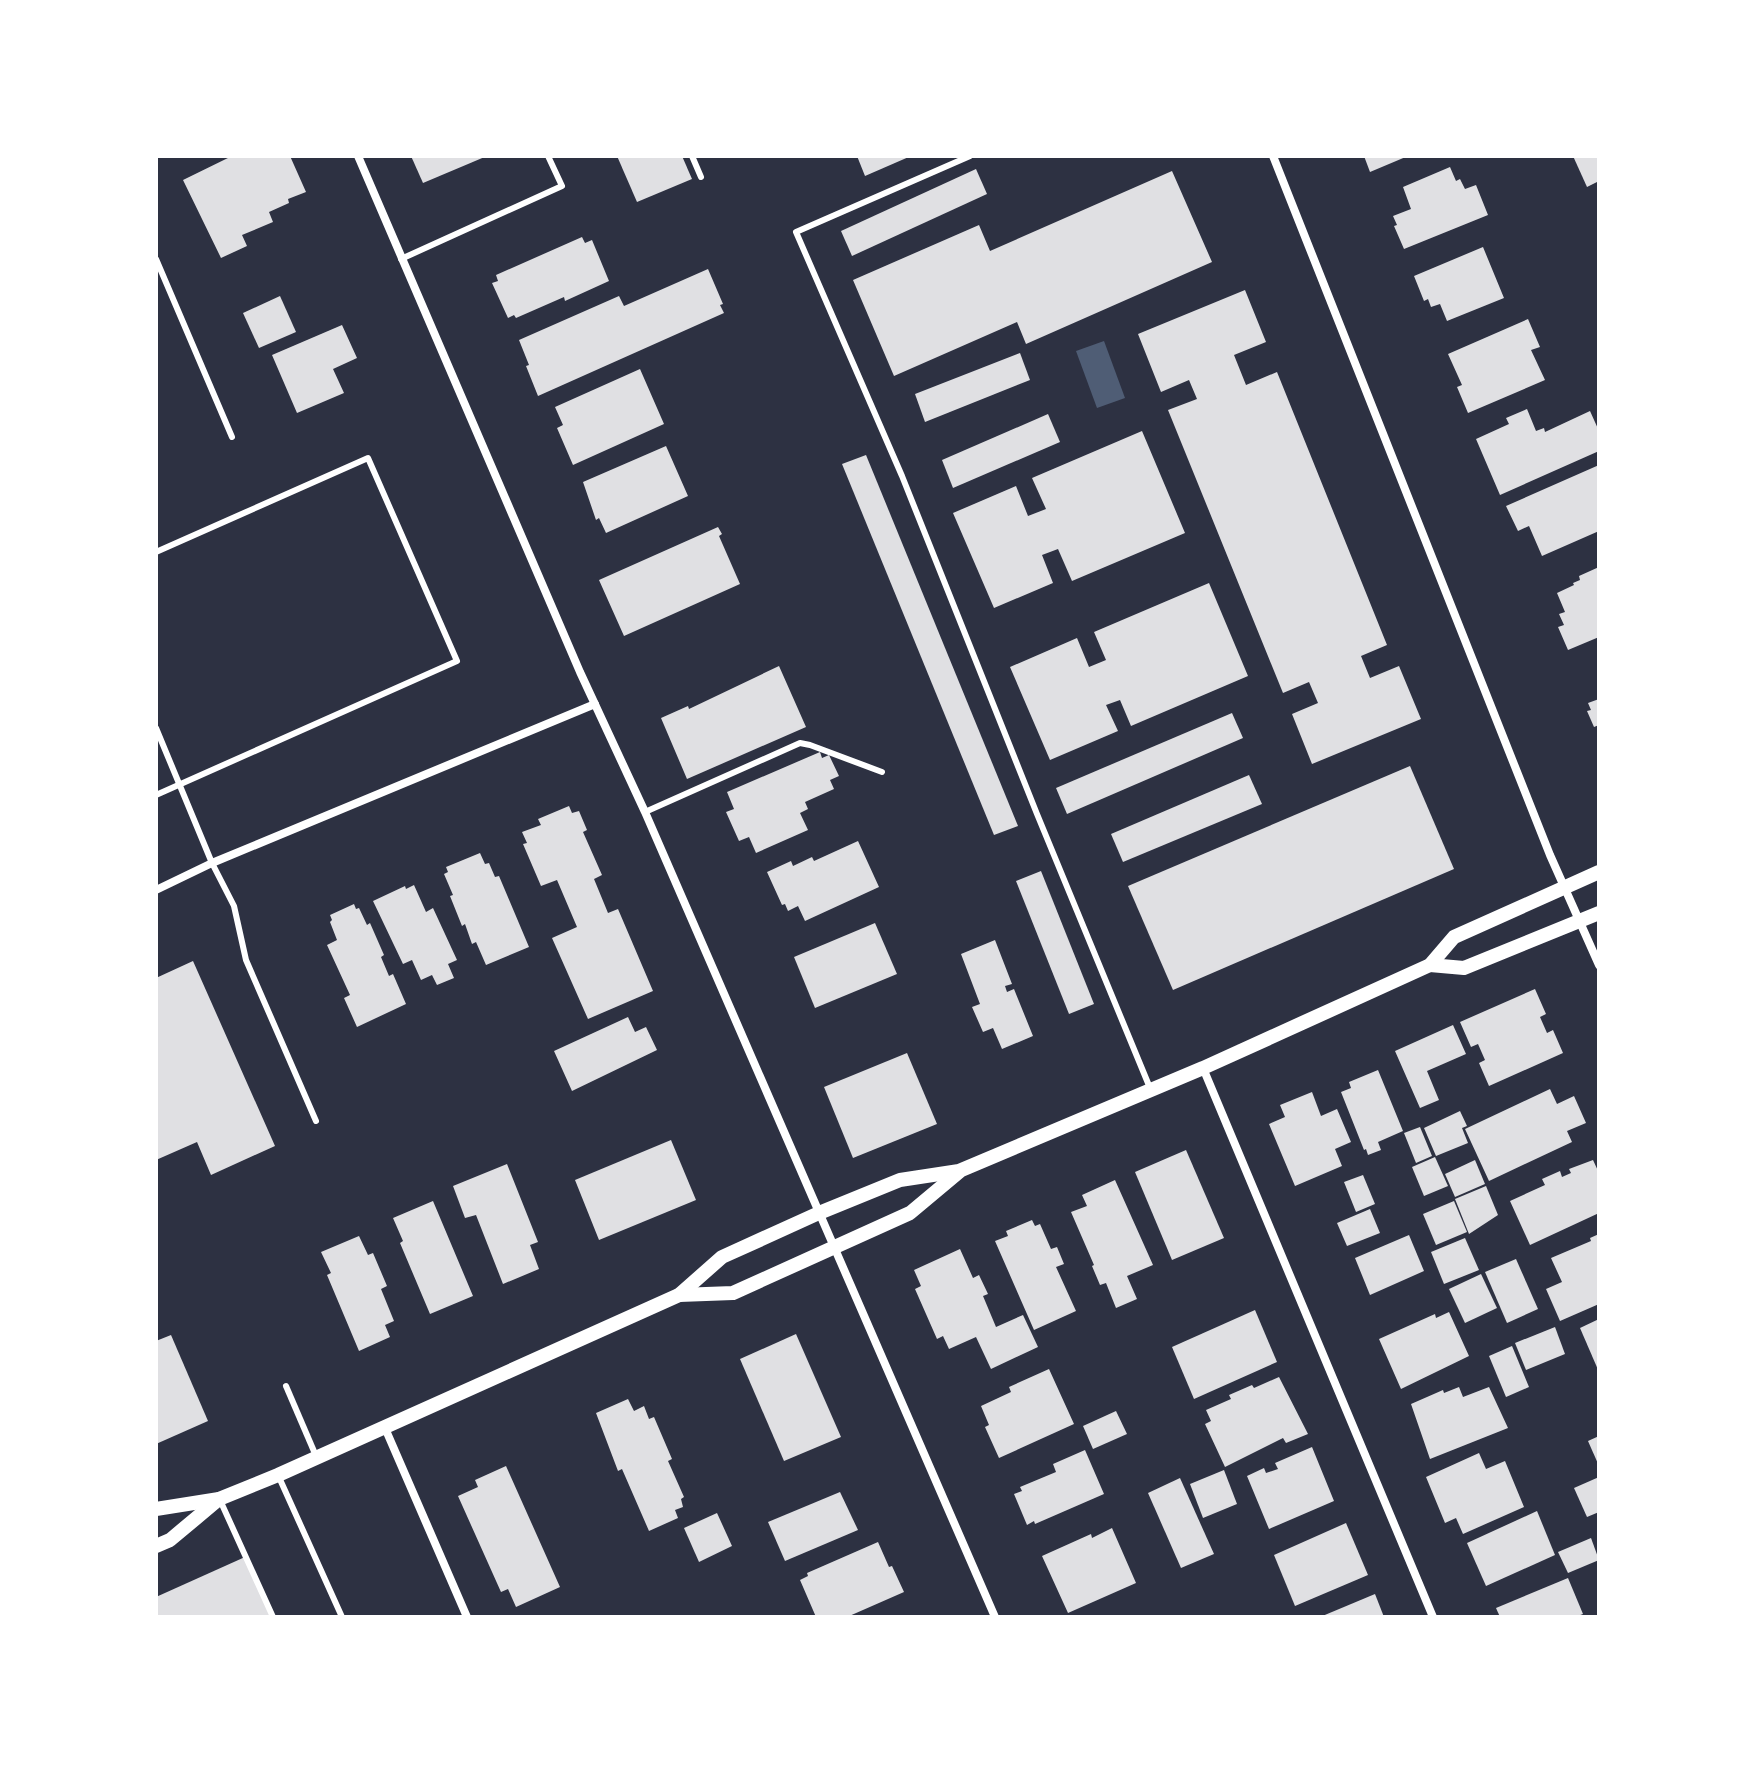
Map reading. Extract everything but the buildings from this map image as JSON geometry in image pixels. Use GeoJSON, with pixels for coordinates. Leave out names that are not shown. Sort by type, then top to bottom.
{"type":"FeatureCollection","features":[{"type":"Feature","properties":{"kind":"street"},"geometry":{"type":"LineString","coordinates":[[358,156],[995,1617]]}},
{"type":"Feature","properties":{"kind":"street"},"geometry":{"type":"LineString","coordinates":[[1273,156],[1563,886],[1599,965]]}},
{"type":"Feature","properties":{"kind":"street"},"geometry":{"type":"LineString","coordinates":[[156,890],[212,863],[595,704]]}},
{"type":"Feature","properties":{"kind":"street"},"geometry":{"type":"LineString","coordinates":[[156,1509],[219,1499],[278,1475],[679,1295],[722,1257],[819,1213],[900,1180],[959,1171],[1203,1068],[1430,965],[1454,937],[1599,872]]}},
{"type":"Feature","properties":{"kind":"street"},"geometry":{"type":"LineString","coordinates":[[1430,965],[1464,968],[1599,913]]}},
{"type":"Feature","properties":{"kind":"street"},"geometry":{"type":"LineString","coordinates":[[1203,1068],[1433,1617]]}},
{"type":"Feature","properties":{"kind":"street"},"geometry":{"type":"LineString","coordinates":[[679,1295],[733,1293],[910,1213],[959,1171]]}},
{"type":"Feature","properties":{"kind":"street"},"geometry":{"type":"LineString","coordinates":[[385,1428],[467,1617]]}},
{"type":"Feature","properties":{"kind":"street"},"geometry":{"type":"LineString","coordinates":[[156,1546],[170,1540],[219,1499]]}},
{"type":"Feature","properties":{"kind":"lane"},"geometry":{"type":"LineString","coordinates":[[401,259],[562,186],[548,156]]}},
{"type":"Feature","properties":{"kind":"lane"},"geometry":{"type":"LineString","coordinates":[[692,156],[701,177]]}},
{"type":"Feature","properties":{"kind":"lane"},"geometry":{"type":"LineString","coordinates":[[970,156],[796,232],[902,476],[1151,1090]]}},
{"type":"Feature","properties":{"kind":"lane"},"geometry":{"type":"LineString","coordinates":[[156,259],[232,437]]}},
{"type":"Feature","properties":{"kind":"lane"},"geometry":{"type":"LineString","coordinates":[[156,552],[368,458],[457,661],[156,795]]}},
{"type":"Feature","properties":{"kind":"lane"},"geometry":{"type":"LineString","coordinates":[[156,728],[212,863],[234,906],[246,960],[316,1121]]}},
{"type":"Feature","properties":{"kind":"lane"},"geometry":{"type":"LineString","coordinates":[[645,812],[800,743],[882,772]]}},
{"type":"Feature","properties":{"kind":"lane"},"geometry":{"type":"LineString","coordinates":[[286,1386],[316,1456]]}},
{"type":"Feature","properties":{"kind":"lane"},"geometry":{"type":"LineString","coordinates":[[278,1475],[342,1617]]}},
{"type":"Feature","properties":{"kind":"lane"},"geometry":{"type":"LineString","coordinates":[[219,1499],[273,1617]]}},
{"type":"Feature","properties":{"kind":"water"},"geometry":{"type":"Polygon","coordinates":[[[1104,341],[1125,398],[1097,408],[1076,351],[1104,341]]]}}]}
